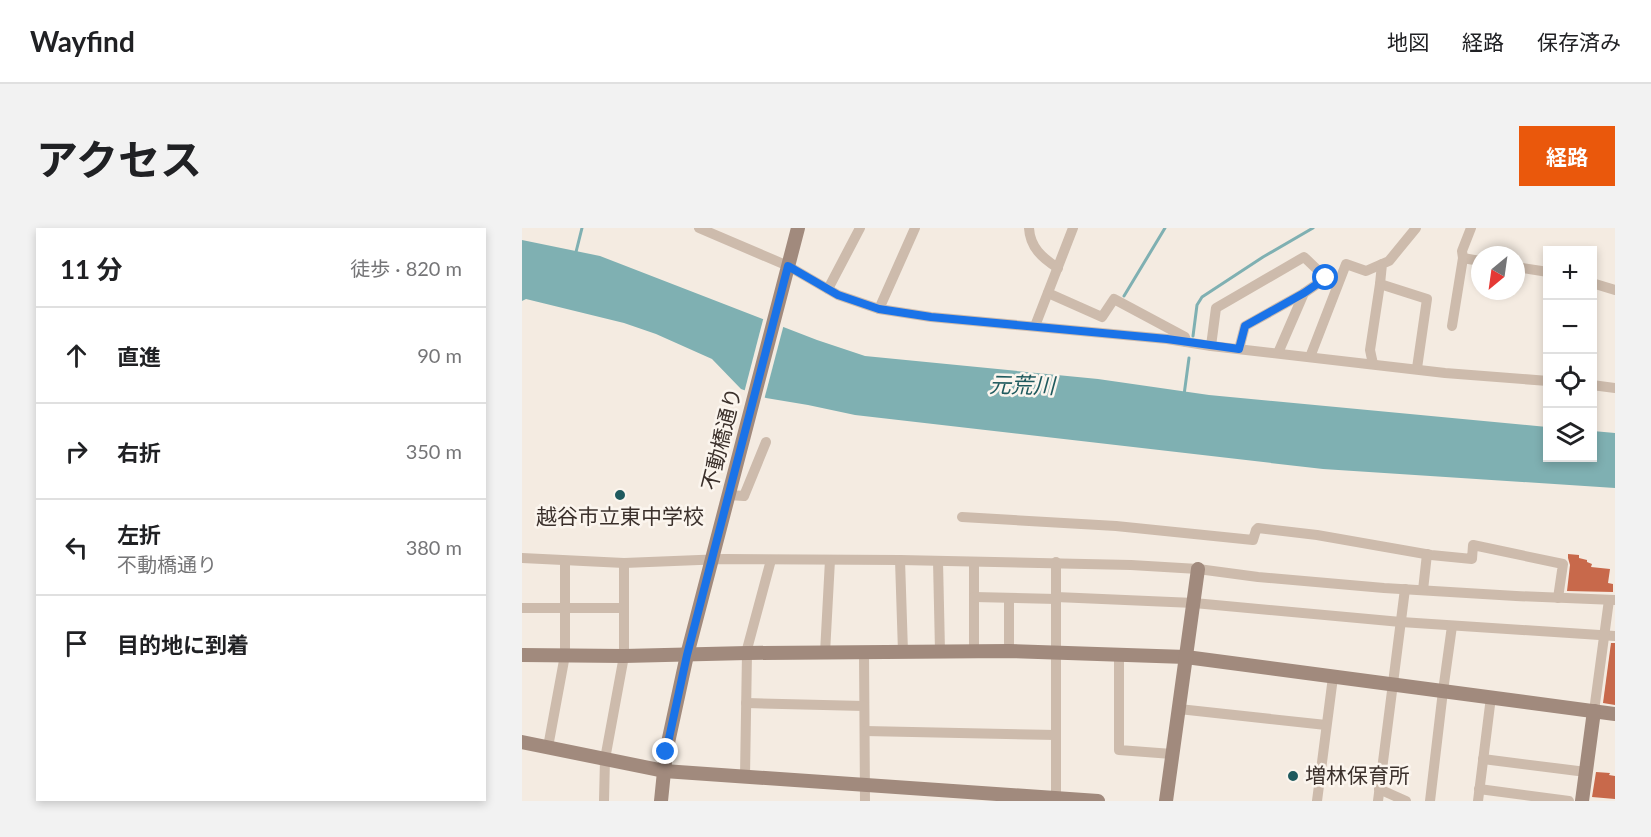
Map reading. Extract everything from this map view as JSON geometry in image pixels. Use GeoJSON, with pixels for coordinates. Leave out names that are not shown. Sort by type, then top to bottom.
{"type":"FeatureCollection","features":[{"type":"Feature","properties":{"kind":"street"},"geometry":{"type":"LineString","coordinates":[[699,228],[838,295],[879,309],[931,317],[1186,342],[1445,373],[1543,381]]}},
{"type":"Feature","properties":{"kind":"street","name":"不動橋通り"},"geometry":{"type":"LineString","coordinates":[[661,801],[664,771],[687,655],[798,228]]}},
{"type":"Feature","properties":{"kind":"street"},"geometry":{"type":"LineString","coordinates":[[828,289],[860,228]]}},
{"type":"Feature","properties":{"kind":"street"},"geometry":{"type":"LineString","coordinates":[[879,309],[915,228]]}},
{"type":"Feature","properties":{"kind":"street"},"geometry":{"type":"LineString","coordinates":[[1029,228],[1034,247],[1042,258],[1058,268]]}},
{"type":"Feature","properties":{"kind":"street"},"geometry":{"type":"LineString","coordinates":[[1035,326],[1073,228]]}},
{"type":"Feature","properties":{"kind":"street"},"geometry":{"type":"LineString","coordinates":[[1310,357],[1346,264],[1366,271],[1389,261],[1416,228]]}},
{"type":"Feature","properties":{"kind":"street"},"geometry":{"type":"LineString","coordinates":[[1452,326],[1463,258],[1462,251],[1472,228]]}},
{"type":"Feature","properties":{"kind":"street"},"geometry":{"type":"LineString","coordinates":[[1211,346],[1216,308],[1304,257],[1338,288]]}},
{"type":"Feature","properties":{"kind":"street"},"geometry":{"type":"LineString","coordinates":[[1463,258],[1471,259]]}},
{"type":"Feature","properties":{"kind":"street"},"geometry":{"type":"LineString","coordinates":[[1368,364],[1382,264]]}},
{"type":"Feature","properties":{"kind":"street"},"geometry":{"type":"LineString","coordinates":[[1525,268],[1543,271]]}},
{"type":"Feature","properties":{"kind":"street"},"geometry":{"type":"LineString","coordinates":[[1239,349],[1245,326],[1326,278]]}},
{"type":"Feature","properties":{"kind":"street"},"geometry":{"type":"LineString","coordinates":[[1380,284],[1427,299],[1417,368]]}},
{"type":"Feature","properties":{"kind":"street"},"geometry":{"type":"LineString","coordinates":[[1597,284],[1615,290]]}},
{"type":"Feature","properties":{"kind":"street"},"geometry":{"type":"LineString","coordinates":[[1048,293],[1102,317],[1114,299],[1185,337],[1186,342]]}},
{"type":"Feature","properties":{"kind":"street"},"geometry":{"type":"LineString","coordinates":[[1278,353],[1304,293]]}},
{"type":"Feature","properties":{"kind":"street"},"geometry":{"type":"LineString","coordinates":[[1597,386],[1615,388]]}},
{"type":"Feature","properties":{"kind":"street"},"geometry":{"type":"LineString","coordinates":[[729,495],[744,496],[754,489],[766,442]]}},
{"type":"Feature","properties":{"kind":"street"},"geometry":{"type":"LineString","coordinates":[[962,517],[1116,526],[1252,540],[1258,528],[1472,559],[1473,545],[1563,564],[1558,598]]}},
{"type":"Feature","properties":{"kind":"street"},"geometry":{"type":"LineString","coordinates":[[1423,590],[1427,554]]}},
{"type":"Feature","properties":{"kind":"street"},"geometry":{"type":"LineString","coordinates":[[522,558],[624,563],[712,560],[900,560],[1047,564],[1056,562],[1198,569],[1258,577],[1405,590],[1612,600],[1610,635],[1594,711],[1582,801]]}},
{"type":"Feature","properties":{"kind":"street"},"geometry":{"type":"LineString","coordinates":[[745,776],[747,653],[771,560]]}},
{"type":"Feature","properties":{"kind":"street"},"geometry":{"type":"LineString","coordinates":[[825,653],[830,560]]}},
{"type":"Feature","properties":{"kind":"street"},"geometry":{"type":"LineString","coordinates":[[900,560],[903,652]]}},
{"type":"Feature","properties":{"kind":"street"},"geometry":{"type":"LineString","coordinates":[[548,747],[565,655],[566,561]]}},
{"type":"Feature","properties":{"kind":"street"},"geometry":{"type":"LineString","coordinates":[[938,561],[940,651]]}},
{"type":"Feature","properties":{"kind":"street"},"geometry":{"type":"LineString","coordinates":[[974,562],[974,651]]}},
{"type":"Feature","properties":{"kind":"street"},"geometry":{"type":"LineString","coordinates":[[1056,562],[1056,800]]}},
{"type":"Feature","properties":{"kind":"street"},"geometry":{"type":"LineString","coordinates":[[604,801],[604,759],[624,656],[624,563]]}},
{"type":"Feature","properties":{"kind":"street"},"geometry":{"type":"LineString","coordinates":[[1166,801],[1198,569]]}},
{"type":"Feature","properties":{"kind":"street"},"geometry":{"type":"LineString","coordinates":[[1378,801],[1405,590]]}},
{"type":"Feature","properties":{"kind":"street"},"geometry":{"type":"LineString","coordinates":[[974,597],[1194,603],[1452,626],[1610,635]]}},
{"type":"Feature","properties":{"kind":"street"},"geometry":{"type":"LineString","coordinates":[[1009,598],[1009,651]]}},
{"type":"Feature","properties":{"kind":"street"},"geometry":{"type":"LineString","coordinates":[[522,608],[624,608]]}},
{"type":"Feature","properties":{"kind":"street"},"geometry":{"type":"LineString","coordinates":[[1430,801],[1452,626]]}},
{"type":"Feature","properties":{"kind":"street"},"geometry":{"type":"LineString","coordinates":[[522,655],[1056,651],[1186,657],[1615,714]]}},
{"type":"Feature","properties":{"kind":"street"},"geometry":{"type":"LineString","coordinates":[[864,652],[865,801]]}},
{"type":"Feature","properties":{"kind":"street"},"geometry":{"type":"LineString","coordinates":[[1119,655],[1119,750],[1172,754]]}},
{"type":"Feature","properties":{"kind":"street"},"geometry":{"type":"LineString","coordinates":[[1317,801],[1333,677]]}},
{"type":"Feature","properties":{"kind":"street"},"geometry":{"type":"LineString","coordinates":[[1478,801],[1491,698]]}},
{"type":"Feature","properties":{"kind":"street"},"geometry":{"type":"LineString","coordinates":[[746,703],[864,706]]}},
{"type":"Feature","properties":{"kind":"street"},"geometry":{"type":"LineString","coordinates":[[1179,709],[1326,725]]}},
{"type":"Feature","properties":{"kind":"street"},"geometry":{"type":"LineString","coordinates":[[865,731],[1056,735]]}},
{"type":"Feature","properties":{"kind":"street"},"geometry":{"type":"LineString","coordinates":[[522,742],[664,771],[865,784],[1056,800],[1098,801]]}},
{"type":"Feature","properties":{"kind":"street"},"geometry":{"type":"LineString","coordinates":[[1484,759],[1586,772]]}},
{"type":"Feature","properties":{"kind":"street"},"geometry":{"type":"LineString","coordinates":[[1379,789],[1406,801]]}},
{"type":"Feature","properties":{"kind":"street"},"geometry":{"type":"LineString","coordinates":[[1479,789],[1569,801]]}},
{"type":"Feature","properties":{"kind":"water","name":"元荒川"},"geometry":{"type":"Polygon","coordinates":[[[522,240],[600,256],[817,340],[865,356],[1098,379],[1209,395],[1543,427],[1543,462],[1597,462],[1597,431],[1615,433],[1615,488],[1323,469],[855,415],[766,398],[741,389],[712,359],[656,334],[624,323],[526,299],[522,301],[522,240]]]}},
{"type":"Feature","properties":{"kind":"pier"},"geometry":{"type":"Polygon","coordinates":[[[764,316],[784,324],[764,400],[744,393],[764,316]]]}},
{"type":"Feature","properties":{"kind":"building"},"geometry":{"type":"Polygon","coordinates":[[[1568,554],[1579,555],[1579,558],[1592,564],[1591,567],[1610,569],[1608,583],[1613,584],[1613,592],[1567,591],[1570,565],[1568,554]]]}},
{"type":"Feature","properties":{"kind":"building"},"geometry":{"type":"Polygon","coordinates":[[[1611,643],[1615,643],[1615,705],[1603,703],[1611,643]]]}},
{"type":"Feature","properties":{"kind":"building"},"geometry":{"type":"Polygon","coordinates":[[[1596,772],[1610,773],[1609,775],[1615,776],[1615,799],[1592,797],[1596,772]]]}},
{"type":"Feature","properties":{"kind":"waterway"},"geometry":{"type":"LineString","coordinates":[[576,252],[582,228]]}},
{"type":"Feature","properties":{"kind":"waterway"},"geometry":{"type":"LineString","coordinates":[[1124,296],[1165,228]]}},
{"type":"Feature","properties":{"kind":"waterway"},"geometry":{"type":"LineString","coordinates":[[1193,336],[1197,305],[1202,297],[1313,228]]}},
{"type":"Feature","properties":{"kind":"waterway"},"geometry":{"type":"LineString","coordinates":[[1184,395],[1189,358]]}},
{"type":"Feature","properties":{"kind":"place","name":"越谷市立東中学校"},"geometry":{"type":"Point","coordinates":[620,495]}},
{"type":"Feature","properties":{"kind":"place","name":"増林保育所"},"geometry":{"type":"Point","coordinates":[1293,776]}},
{"type":"Feature","properties":{"kind":"route"},"geometry":{"type":"LineString","coordinates":[[666,752],[687,655],[788,266],[838,295],[879,309],[931,317],[1167,339],[1239,349],[1245,326],[1326,278]]}}]}
